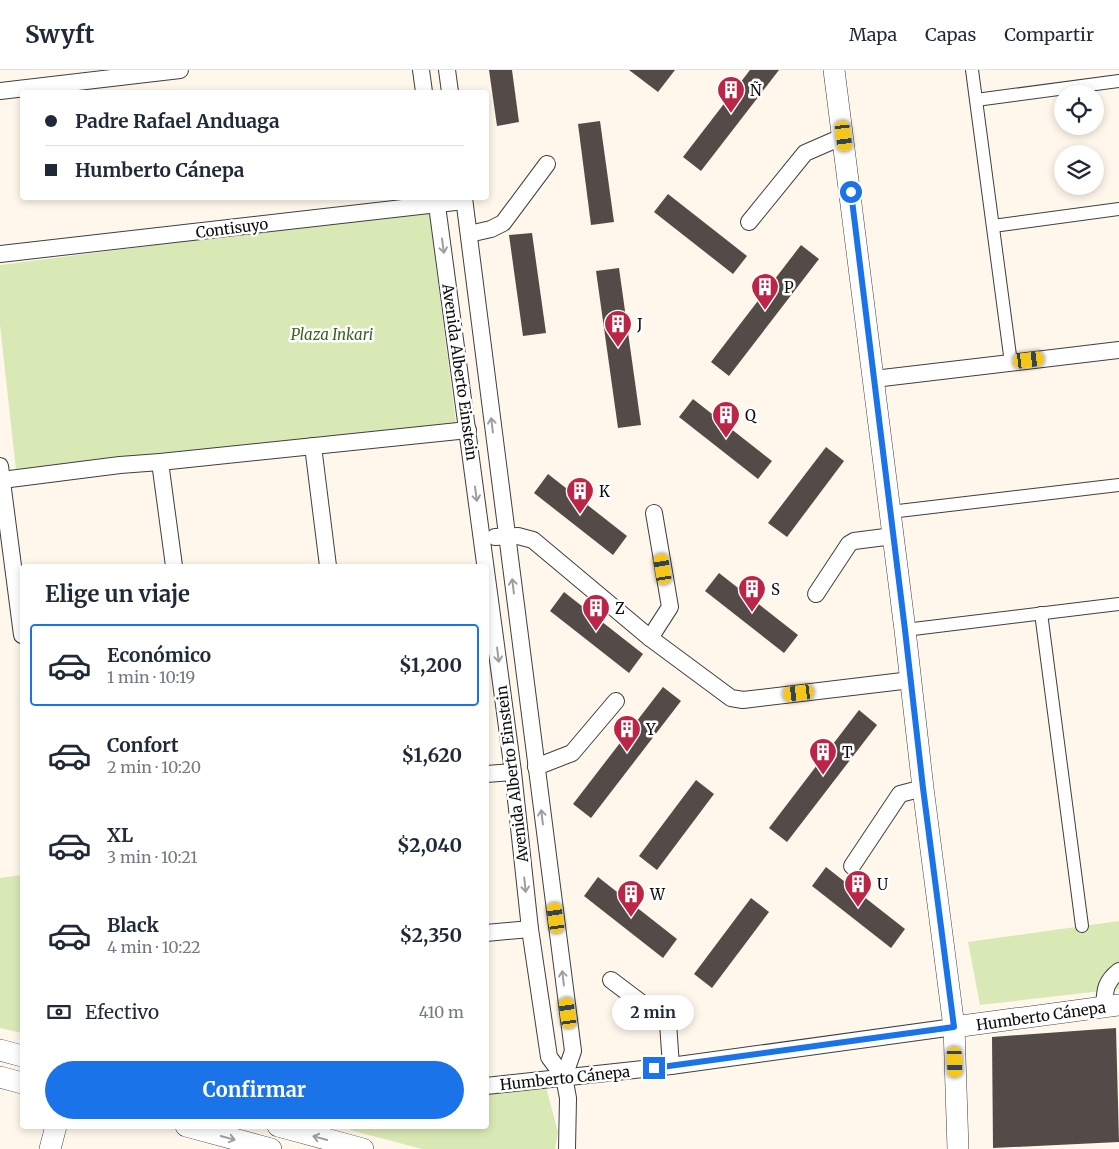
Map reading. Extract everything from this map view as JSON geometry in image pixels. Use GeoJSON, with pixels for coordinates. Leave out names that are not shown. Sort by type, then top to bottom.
{"type":"FeatureCollection","features":[{"type":"Feature","properties":{"kind":"street"},"geometry":{"type":"LineString","coordinates":[[0,91],[125,73],[180,70]]}},
{"type":"Feature","properties":{"kind":"street"},"geometry":{"type":"LineString","coordinates":[[421,70],[424,90]]}},
{"type":"Feature","properties":{"kind":"street"},"geometry":{"type":"LineString","coordinates":[[447,70],[450,90]]}},
{"type":"Feature","properties":{"kind":"street"},"geometry":{"type":"LineString","coordinates":[[834,70],[844,136],[954,1027],[958,1149]]}},
{"type":"Feature","properties":{"kind":"street"},"geometry":{"type":"LineString","coordinates":[[972,70],[1011,363]]}},
{"type":"Feature","properties":{"kind":"street"},"geometry":{"type":"LineString","coordinates":[[976,100],[1119,81]]}},
{"type":"Feature","properties":{"kind":"street"},"geometry":{"type":"LineString","coordinates":[[749,222],[805,153],[844,136]]}},
{"type":"Feature","properties":{"kind":"street"},"geometry":{"type":"LineString","coordinates":[[469,234],[490,230],[503,223],[547,164]]}},
{"type":"Feature","properties":{"kind":"street","name":"Contisuyo"},"geometry":{"type":"LineString","coordinates":[[0,254],[450,200]]}},
{"type":"Feature","properties":{"kind":"street","name":"Avenida Alberto Einstein"},"geometry":{"type":"LineString","coordinates":[[464,200],[573,1051],[564,1077]]}},
{"type":"Feature","properties":{"kind":"street","name":"Avenida Alberto Einstein"},"geometry":{"type":"LineString","coordinates":[[437,201],[486,564]]}},
{"type":"Feature","properties":{"kind":"street"},"geometry":{"type":"LineString","coordinates":[[993,226],[1119,209]]}},
{"type":"Feature","properties":{"kind":"street"},"geometry":{"type":"LineString","coordinates":[[874,379],[1119,350]]}},
{"type":"Feature","properties":{"kind":"street"},"geometry":{"type":"LineString","coordinates":[[20,620],[1,473],[160,462],[468,430]]}},
{"type":"Feature","properties":{"kind":"street"},"geometry":{"type":"LineString","coordinates":[[313,446],[328,564]]}},
{"type":"Feature","properties":{"kind":"street"},"geometry":{"type":"LineString","coordinates":[[160,462],[174,564]]}},
{"type":"Feature","properties":{"kind":"street"},"geometry":{"type":"LineString","coordinates":[[890,512],[1119,485]]}},
{"type":"Feature","properties":{"kind":"street"},"geometry":{"type":"LineString","coordinates":[[650,638],[670,607],[654,513]]}},
{"type":"Feature","properties":{"kind":"street"},"geometry":{"type":"LineString","coordinates":[[483,538],[506,536],[526,537],[533,540],[650,638],[731,698],[743,700],[910,680]]}},
{"type":"Feature","properties":{"kind":"street"},"geometry":{"type":"LineString","coordinates":[[816,594],[849,544],[854,541],[893,536]]}},
{"type":"Feature","properties":{"kind":"street","name":"Avenida Alberto Einstein"},"geometry":{"type":"LineString","coordinates":[[489,585],[513,772],[530,929],[549,1057],[564,1077],[568,1098],[567,1149]]}},
{"type":"Feature","properties":{"kind":"street"},"geometry":{"type":"LineString","coordinates":[[905,630],[1119,604]]}},
{"type":"Feature","properties":{"kind":"street"},"geometry":{"type":"LineString","coordinates":[[1041,612],[1082,926]]}},
{"type":"Feature","properties":{"kind":"street"},"geometry":{"type":"LineString","coordinates":[[536,767],[572,753],[616,701]]}},
{"type":"Feature","properties":{"kind":"street"},"geometry":{"type":"LineString","coordinates":[[489,774],[513,772]]}},
{"type":"Feature","properties":{"kind":"street"},"geometry":{"type":"LineString","coordinates":[[852,866],[900,794],[923,788]]}},
{"type":"Feature","properties":{"kind":"street"},"geometry":{"type":"LineString","coordinates":[[489,933],[530,929]]}},
{"type":"Feature","properties":{"kind":"street"},"geometry":{"type":"LineString","coordinates":[[1112,1006],[1105,988],[1119,971]]}},
{"type":"Feature","properties":{"kind":"street"},"geometry":{"type":"LineString","coordinates":[[611,980],[668,1023],[671,1066]]}},
{"type":"Feature","properties":{"kind":"street","name":"Humberto Cánepa"},"geometry":{"type":"LineString","coordinates":[[489,1086],[671,1066],[1112,1006]]}},
{"type":"Feature","properties":{"kind":"street"},"geometry":{"type":"LineString","coordinates":[[0,1050],[20,1055]]}},
{"type":"Feature","properties":{"kind":"street"},"geometry":{"type":"LineString","coordinates":[[0,1077],[20,1082]]}},
{"type":"Feature","properties":{"kind":"street"},"geometry":{"type":"LineString","coordinates":[[50,1149],[55,1129]]}},
{"type":"Feature","properties":{"kind":"street"},"geometry":{"type":"LineString","coordinates":[[197,1129],[270,1149]]}},
{"type":"Feature","properties":{"kind":"street"},"geometry":{"type":"LineString","coordinates":[[289,1129],[363,1149]]}},
{"type":"Feature","properties":{"kind":"green space","name":"Plaza Inkari"},"geometry":{"type":"Polygon","coordinates":[[[429,210],[457,431],[17,479],[0,325],[0,265],[429,210]]]}},
{"type":"Feature","properties":{"kind":"green space"},"geometry":{"type":"Polygon","coordinates":[[[20,875],[20,1033],[0,1028],[0,878],[20,875]]]}},
{"type":"Feature","properties":{"kind":"green space"},"geometry":{"type":"Polygon","coordinates":[[[1119,921],[1119,989],[980,1005],[968,942],[1119,921]]]}},
{"type":"Feature","properties":{"kind":"green space"},"geometry":{"type":"Polygon","coordinates":[[[546,1087],[558,1132],[555,1149],[422,1149],[350,1130],[489,1129],[489,1094],[546,1087]]]}},
{"type":"Feature","properties":{"kind":"building"},"geometry":{"type":"Polygon","coordinates":[[[489,70],[512,70],[519,122],[497,126],[489,70]]]}},
{"type":"Feature","properties":{"kind":"building"},"geometry":{"type":"Polygon","coordinates":[[[629,70],[675,70],[658,92],[629,70]]]}},
{"type":"Feature","properties":{"kind":"building","name":"Ñ"},"geometry":{"type":"Polygon","coordinates":[[[750,70],[779,70],[701,171],[683,157],[750,70]]]}},
{"type":"Feature","properties":{"kind":"building"},"geometry":{"type":"Polygon","coordinates":[[[600,121],[614,222],[591,225],[578,124],[600,121]]]}},
{"type":"Feature","properties":{"kind":"building"},"geometry":{"type":"Polygon","coordinates":[[[668,194],[747,256],[733,274],[654,212],[668,194]]]}},
{"type":"Feature","properties":{"kind":"building"},"geometry":{"type":"Polygon","coordinates":[[[532,233],[546,333],[523,336],[509,235],[532,233]]]}},
{"type":"Feature","properties":{"kind":"building","name":"P"},"geometry":{"type":"Polygon","coordinates":[[[801,245],[819,259],[729,376],[711,362],[801,245]]]}},
{"type":"Feature","properties":{"kind":"building","name":"J"},"geometry":{"type":"Polygon","coordinates":[[[619,268],[641,425],[618,428],[596,271],[619,268]]]}},
{"type":"Feature","properties":{"kind":"building","name":"Q"},"geometry":{"type":"Polygon","coordinates":[[[693,399],[772,461],[758,479],[679,417],[693,399]]]}},
{"type":"Feature","properties":{"kind":"building"},"geometry":{"type":"Polygon","coordinates":[[[826,447],[844,461],[787,537],[768,523],[826,447]]]}},
{"type":"Feature","properties":{"kind":"building","name":"K"},"geometry":{"type":"Polygon","coordinates":[[[548,474],[627,536],[613,555],[534,493],[548,474]]]}},
{"type":"Feature","properties":{"kind":"building","name":"S"},"geometry":{"type":"Polygon","coordinates":[[[719,573],[798,635],[784,653],[705,591],[719,573]]]}},
{"type":"Feature","properties":{"kind":"building","name":"Z"},"geometry":{"type":"Polygon","coordinates":[[[564,592],[643,654],[629,673],[550,611],[564,592]]]}},
{"type":"Feature","properties":{"kind":"building","name":"Y"},"geometry":{"type":"Polygon","coordinates":[[[663,687],[681,701],[591,818],[573,804],[663,687]]]}},
{"type":"Feature","properties":{"kind":"building","name":"T"},"geometry":{"type":"Polygon","coordinates":[[[859,710],[877,725],[787,842],[769,828],[859,710]]]}},
{"type":"Feature","properties":{"kind":"building"},"geometry":{"type":"Polygon","coordinates":[[[696,780],[714,794],[657,870],[639,856],[696,780]]]}},
{"type":"Feature","properties":{"kind":"building","name":"U"},"geometry":{"type":"Polygon","coordinates":[[[826,867],[905,929],[891,948],[812,886],[826,867]]]}},
{"type":"Feature","properties":{"kind":"building","name":"W"},"geometry":{"type":"Polygon","coordinates":[[[598,877],[677,939],[663,958],[584,896],[598,877]]]}},
{"type":"Feature","properties":{"kind":"building"},"geometry":{"type":"Polygon","coordinates":[[[751,898],[769,912],[712,988],[694,974],[751,898]]]}},
{"type":"Feature","properties":{"kind":"building"},"geometry":{"type":"Polygon","coordinates":[[[1116,1028],[1119,1142],[993,1148],[992,1037],[1116,1028]]]}},
{"type":"Feature","properties":{"kind":"place","name":"Ñ"},"geometry":{"type":"Point","coordinates":[731,114]}},
{"type":"Feature","properties":{"kind":"place","name":"P"},"geometry":{"type":"Point","coordinates":[765,311]}},
{"type":"Feature","properties":{"kind":"place","name":"J"},"geometry":{"type":"Point","coordinates":[618,348]}},
{"type":"Feature","properties":{"kind":"place","name":"Q"},"geometry":{"type":"Point","coordinates":[726,439]}},
{"type":"Feature","properties":{"kind":"place","name":"K"},"geometry":{"type":"Point","coordinates":[580,515]}},
{"type":"Feature","properties":{"kind":"place","name":"S"},"geometry":{"type":"Point","coordinates":[752,613]}},
{"type":"Feature","properties":{"kind":"place","name":"Z"},"geometry":{"type":"Point","coordinates":[596,632]}},
{"type":"Feature","properties":{"kind":"place","name":"Y"},"geometry":{"type":"Point","coordinates":[627,753]}},
{"type":"Feature","properties":{"kind":"place","name":"T"},"geometry":{"type":"Point","coordinates":[823,776]}},
{"type":"Feature","properties":{"kind":"place","name":"U"},"geometry":{"type":"Point","coordinates":[858,908]}},
{"type":"Feature","properties":{"kind":"place","name":"W"},"geometry":{"type":"Point","coordinates":[631,918]}},
{"type":"Feature","properties":{"kind":"route"},"geometry":{"type":"LineString","coordinates":[[654,1068],[954,1027],[923,788],[851,192]]}}]}
